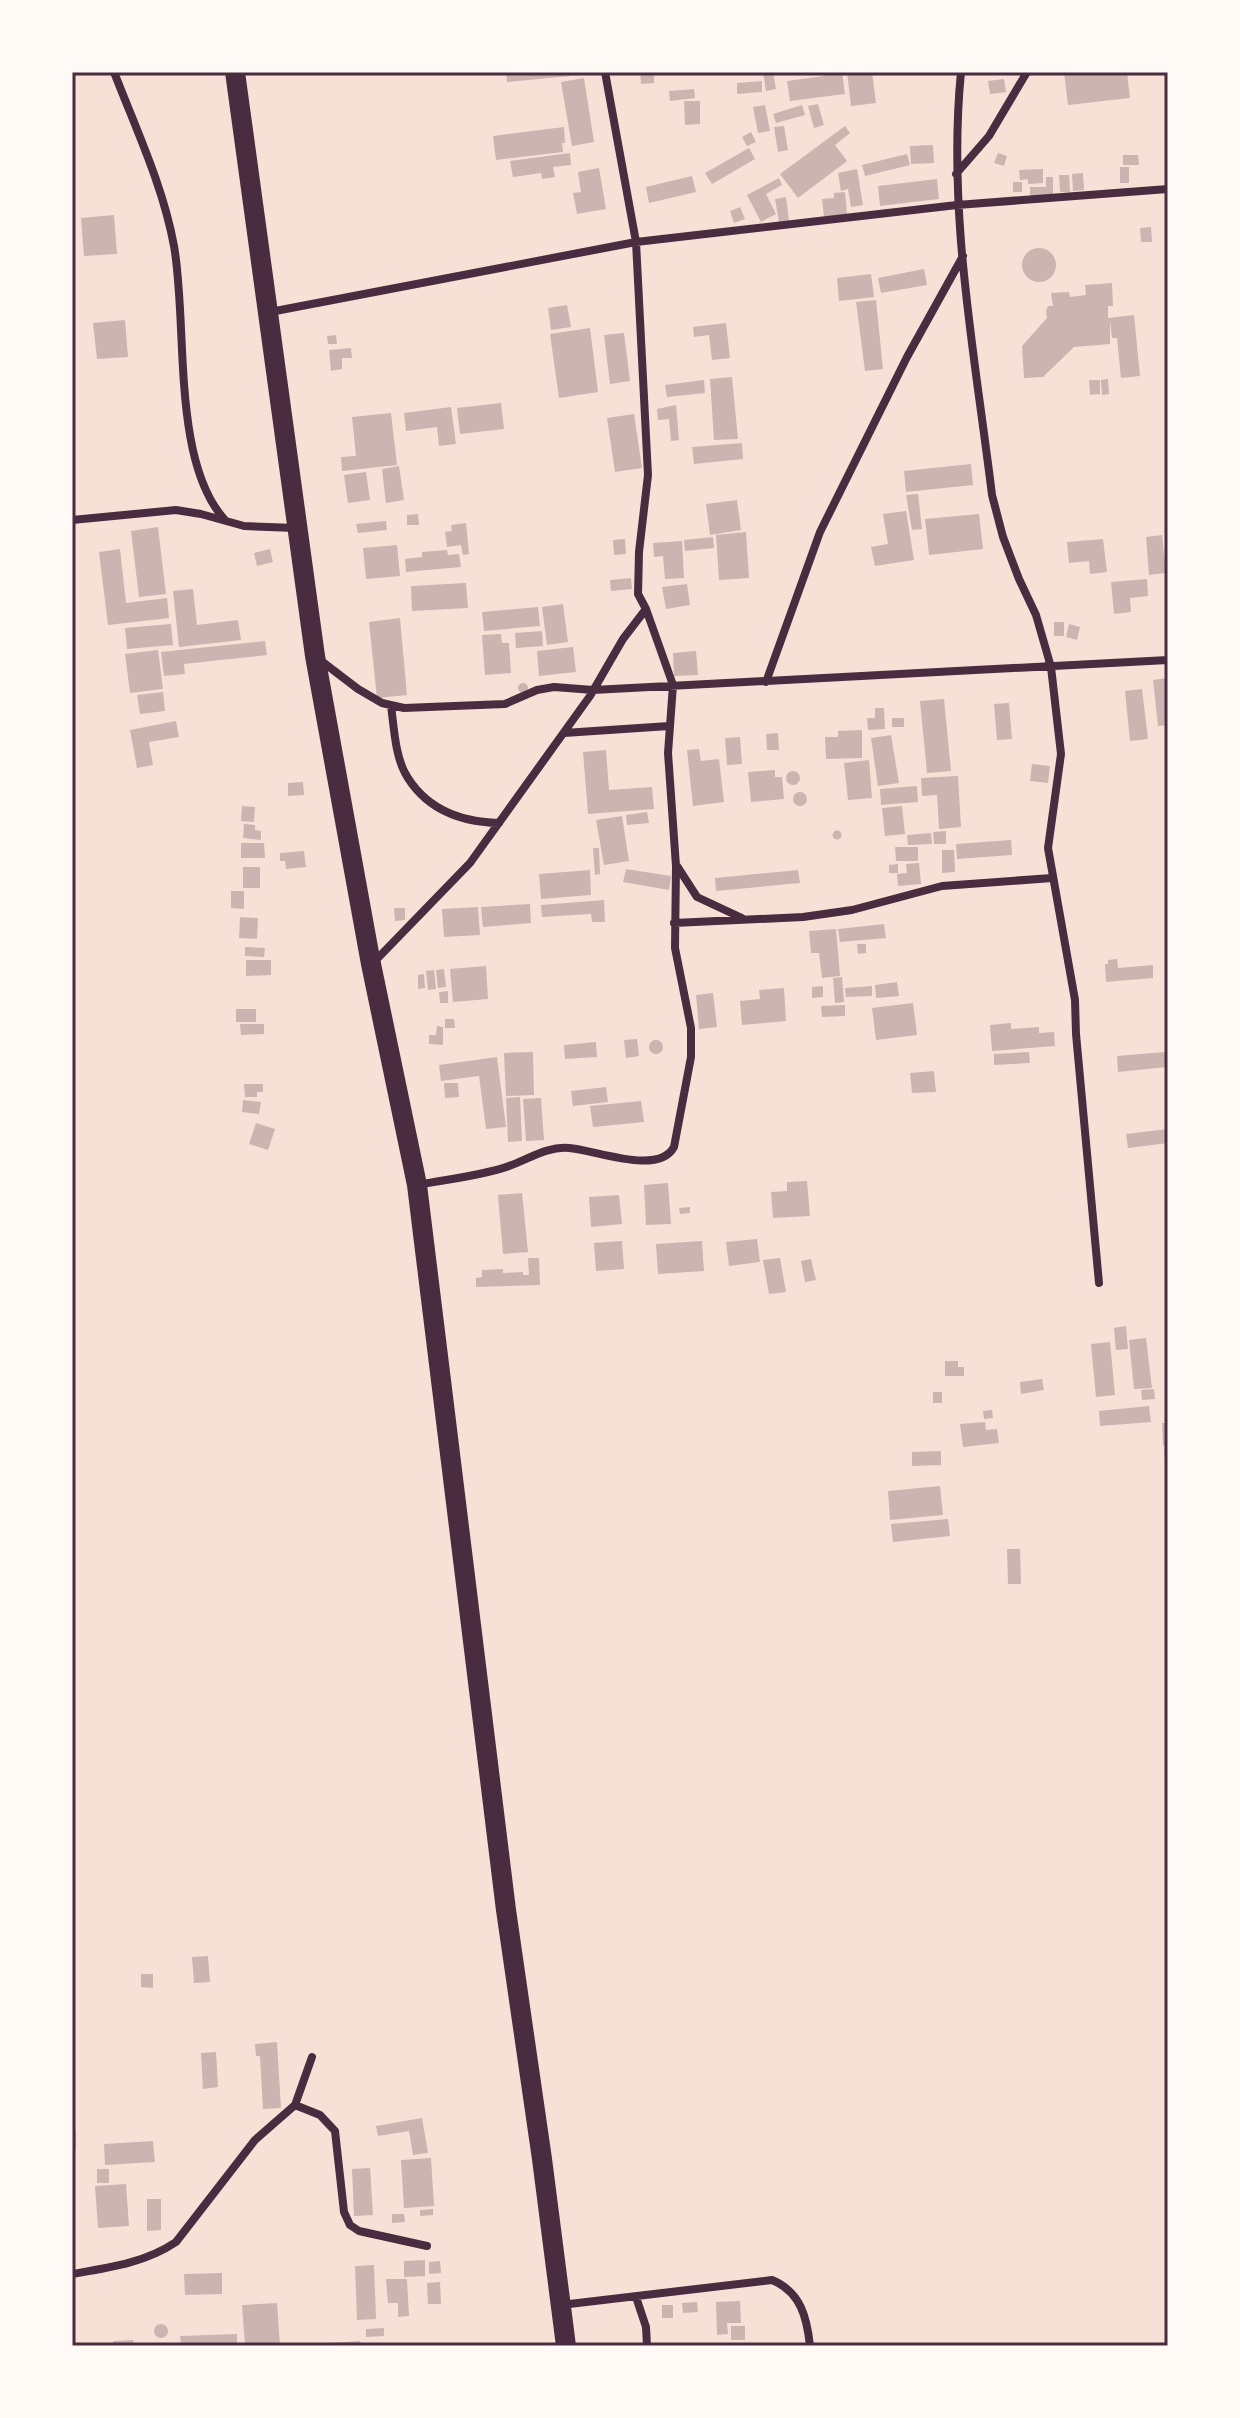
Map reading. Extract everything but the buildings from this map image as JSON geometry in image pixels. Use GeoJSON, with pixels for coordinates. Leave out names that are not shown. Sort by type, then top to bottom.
{"type":"FeatureCollection","features":[{"type":"Feature","properties":{"kind":"highway"},"geometry":{"type":"LineString","coordinates":[[235,72],[315,656],[371,964],[417,1185],[511,1949],[566,2346]]}},
{"type":"Feature","properties":{"kind":"street"},"geometry":{"type":"LineString","coordinates":[[114,72],[156,182],[173,245],[182,316],[186,400],[196,462],[213,507],[225,520]]}},
{"type":"Feature","properties":{"kind":"street"},"geometry":{"type":"LineString","coordinates":[[417,1185],[509,1166],[528,1156],[559,1148],[655,1161],[670,1154],[676,1140],[687,1082],[691,1028],[675,948],[676,866],[669,785],[673,685],[638,594],[639,552],[648,475],[636,242],[605,72]]}},
{"type":"Feature","properties":{"kind":"street"},"geometry":{"type":"LineString","coordinates":[[961,72],[956,119],[957,205],[992,495],[1019,579],[1036,615],[1051,667],[1061,754],[1048,848],[1075,1000],[1099,1283]]}},
{"type":"Feature","properties":{"kind":"street"},"geometry":{"type":"LineString","coordinates":[[956,175],[989,136],[1027,72]]}},
{"type":"Feature","properties":{"kind":"street"},"geometry":{"type":"LineString","coordinates":[[269,313],[636,242],[957,205],[1168,189]]}},
{"type":"Feature","properties":{"kind":"street"},"geometry":{"type":"LineString","coordinates":[[766,682],[820,532],[907,357],[963,256]]}},
{"type":"Feature","properties":{"kind":"street"},"geometry":{"type":"LineString","coordinates":[[72,520],[176,510],[244,526],[296,528]]}},
{"type":"Feature","properties":{"kind":"street"},"geometry":{"type":"LineString","coordinates":[[371,964],[470,863],[564,733],[623,639],[646,609]]}},
{"type":"Feature","properties":{"kind":"street"},"geometry":{"type":"LineString","coordinates":[[315,656],[358,689],[391,706],[416,708],[505,704],[537,690],[554,687],[593,690],[1168,660]]}},
{"type":"Feature","properties":{"kind":"street"},"geometry":{"type":"LineString","coordinates":[[391,706],[404,771],[414,785],[452,817],[473,823],[499,823]]}},
{"type":"Feature","properties":{"kind":"street"},"geometry":{"type":"LineString","coordinates":[[564,733],[669,726]]}},
{"type":"Feature","properties":{"kind":"street"},"geometry":{"type":"LineString","coordinates":[[676,866],[697,897],[748,921]]}},
{"type":"Feature","properties":{"kind":"street"},"geometry":{"type":"LineString","coordinates":[[674,923],[803,917],[852,910],[942,886],[1052,878]]}},
{"type":"Feature","properties":{"kind":"street"},"geometry":{"type":"LineString","coordinates":[[72,2274],[116,2267],[161,2253],[176,2242],[255,2140],[295,2105],[312,2057]]}},
{"type":"Feature","properties":{"kind":"street"},"geometry":{"type":"LineString","coordinates":[[295,2105],[320,2115],[335,2131],[344,2212],[350,2225],[359,2231],[427,2246]]}},
{"type":"Feature","properties":{"kind":"street"},"geometry":{"type":"LineString","coordinates":[[561,2305],[772,2280],[785,2285],[801,2306],[806,2317],[810,2346]]}},
{"type":"Feature","properties":{"kind":"street"},"geometry":{"type":"LineString","coordinates":[[636,2297],[646,2327],[647,2346]]}}]}
